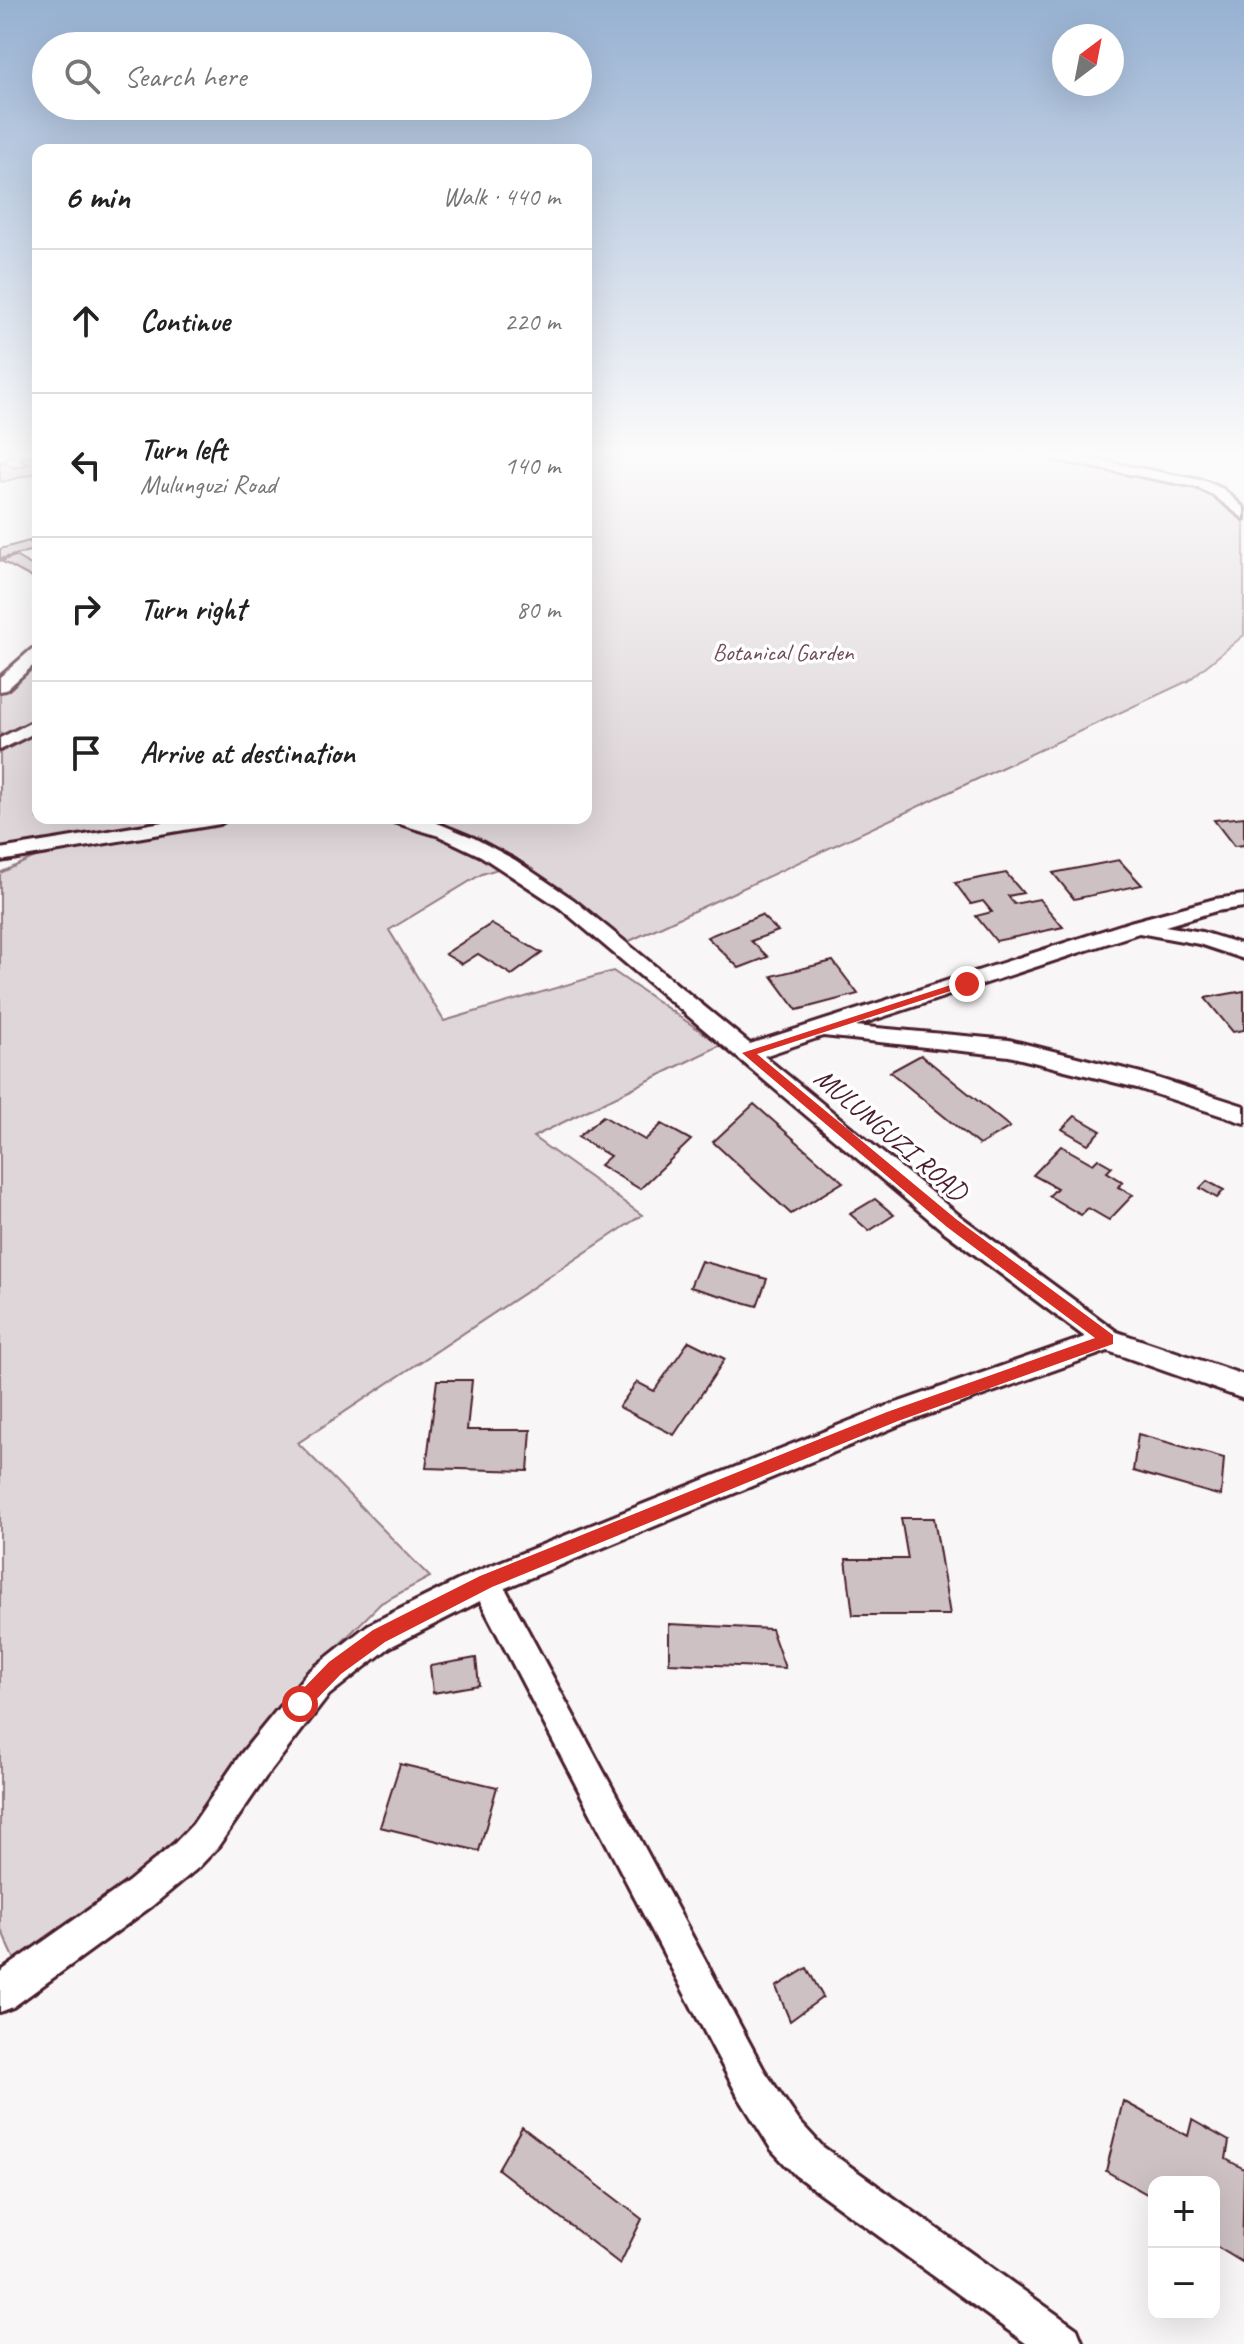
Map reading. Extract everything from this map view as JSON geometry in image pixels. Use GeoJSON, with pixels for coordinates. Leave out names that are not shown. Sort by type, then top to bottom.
{"type":"FeatureCollection","features":[{"type":"Feature","properties":{"kind":"street"},"geometry":{"type":"LineString","coordinates":[[0,686],[32,657]]}},
{"type":"Feature","properties":{"kind":"street"},"geometry":{"type":"LineString","coordinates":[[0,745],[32,727]]}},
{"type":"Feature","properties":{"kind":"street"},"geometry":{"type":"LineString","coordinates":[[0,855],[184,824]]}},
{"type":"Feature","properties":{"kind":"street","name":"MULUNGUZI ROAD"},"geometry":{"type":"LineString","coordinates":[[419,824],[459,837],[513,866],[617,944],[951,1223],[1108,1340],[1244,1387]]}},
{"type":"Feature","properties":{"kind":"street"},"geometry":{"type":"LineString","coordinates":[[748,1053],[1137,927],[1215,905],[1244,901]]}},
{"type":"Feature","properties":{"kind":"street"},"geometry":{"type":"LineString","coordinates":[[1137,927],[1202,938],[1244,952]]}},
{"type":"Feature","properties":{"kind":"street"},"geometry":{"type":"LineString","coordinates":[[820,1031],[1009,1048],[1141,1081],[1244,1115]]}},
{"type":"Feature","properties":{"kind":"street"},"geometry":{"type":"LineString","coordinates":[[0,1994],[140,1894],[187,1855],[205,1836],[300,1704],[335,1668],[396,1626],[486,1582],[892,1416],[1108,1340]]}},
{"type":"Feature","properties":{"kind":"street"},"geometry":{"type":"LineString","coordinates":[[486,1582],[751,2083],[785,2135],[809,2161],[1062,2344]]}},
{"type":"Feature","properties":{"kind":"green space","name":"Botanical Garden"},"geometry":{"type":"Polygon","coordinates":[[[592,564],[1244,564],[1244,635],[1188,681],[623,944],[519,862],[482,874],[389,930],[444,1021],[613,971],[721,1045],[533,1137],[642,1215],[298,1443],[430,1577],[381,1603],[336,1648],[256,1758],[191,1826],[21,1973],[0,1927],[0,873],[72,840],[0,851],[0,689],[32,660],[32,824],[592,824],[592,564]]]}},
{"type":"Feature","properties":{"kind":"building"},"geometry":{"type":"Polygon","coordinates":[[[7,564],[30,564],[32,578],[7,564]]]}},
{"type":"Feature","properties":{"kind":"building"},"geometry":{"type":"Polygon","coordinates":[[[1244,817],[1244,845],[1234,846],[1214,820],[1244,817]]]}},
{"type":"Feature","properties":{"kind":"building"},"geometry":{"type":"Polygon","coordinates":[[[1119,860],[1142,885],[1074,899],[1053,873],[1119,860]]]}},
{"type":"Feature","properties":{"kind":"building"},"geometry":{"type":"Polygon","coordinates":[[[1006,873],[1023,893],[1008,896],[1014,904],[1039,899],[1063,927],[996,941],[976,916],[992,912],[983,901],[971,904],[955,883],[1006,873]]]}},
{"type":"Feature","properties":{"kind":"building"},"geometry":{"type":"Polygon","coordinates":[[[761,915],[778,931],[751,941],[768,957],[739,968],[707,937],[761,915]]]}},
{"type":"Feature","properties":{"kind":"building"},"geometry":{"type":"Polygon","coordinates":[[[491,924],[542,953],[512,975],[478,954],[462,964],[445,954],[491,924]]]}},
{"type":"Feature","properties":{"kind":"building"},"geometry":{"type":"Polygon","coordinates":[[[833,961],[858,994],[797,1010],[772,976],[833,961]]]}},
{"type":"Feature","properties":{"kind":"building"},"geometry":{"type":"Polygon","coordinates":[[[1244,991],[1244,1030],[1233,1032],[1205,998],[1244,991]]]}},
{"type":"Feature","properties":{"kind":"building"},"geometry":{"type":"Polygon","coordinates":[[[921,1055],[1010,1127],[979,1145],[890,1072],[921,1055]]]}},
{"type":"Feature","properties":{"kind":"building"},"geometry":{"type":"Polygon","coordinates":[[[754,1104],[843,1182],[791,1214],[713,1142],[754,1104]]]}},
{"type":"Feature","properties":{"kind":"building"},"geometry":{"type":"Polygon","coordinates":[[[603,1116],[645,1140],[662,1124],[691,1140],[640,1189],[600,1165],[610,1156],[578,1137],[603,1116]]]}},
{"type":"Feature","properties":{"kind":"building"},"geometry":{"type":"Polygon","coordinates":[[[1075,1116],[1101,1131],[1088,1144],[1062,1129],[1075,1116]]]}},
{"type":"Feature","properties":{"kind":"building"},"geometry":{"type":"Polygon","coordinates":[[[1061,1146],[1093,1164],[1098,1159],[1112,1167],[1107,1172],[1123,1182],[1118,1187],[1133,1195],[1109,1220],[1088,1208],[1081,1215],[1049,1196],[1057,1188],[1033,1175],[1061,1146]]]}},
{"type":"Feature","properties":{"kind":"building"},"geometry":{"type":"Polygon","coordinates":[[[1207,1181],[1224,1190],[1217,1198],[1200,1188],[1207,1181]]]}},
{"type":"Feature","properties":{"kind":"building"},"geometry":{"type":"Polygon","coordinates":[[[875,1199],[894,1215],[869,1231],[850,1214],[875,1199]]]}},
{"type":"Feature","properties":{"kind":"building"},"geometry":{"type":"Polygon","coordinates":[[[701,1261],[767,1279],[757,1306],[690,1287],[701,1261]]]}},
{"type":"Feature","properties":{"kind":"building"},"geometry":{"type":"Polygon","coordinates":[[[689,1341],[725,1359],[674,1435],[619,1407],[637,1382],[654,1391],[689,1341]]]}},
{"type":"Feature","properties":{"kind":"building"},"geometry":{"type":"Polygon","coordinates":[[[437,1380],[472,1380],[467,1430],[531,1430],[528,1471],[426,1468],[437,1380]]]}},
{"type":"Feature","properties":{"kind":"building"},"geometry":{"type":"Polygon","coordinates":[[[1138,1434],[1224,1458],[1221,1496],[1133,1471],[1138,1434]]]}},
{"type":"Feature","properties":{"kind":"building"},"geometry":{"type":"Polygon","coordinates":[[[901,1518],[934,1518],[950,1615],[853,1615],[846,1559],[908,1559],[901,1518]]]}},
{"type":"Feature","properties":{"kind":"building"},"geometry":{"type":"Polygon","coordinates":[[[669,1624],[771,1629],[785,1668],[669,1663],[669,1624]]]}},
{"type":"Feature","properties":{"kind":"building"},"geometry":{"type":"Polygon","coordinates":[[[476,1658],[479,1685],[433,1693],[430,1666],[476,1658]]]}},
{"type":"Feature","properties":{"kind":"building"},"geometry":{"type":"Polygon","coordinates":[[[400,1764],[497,1787],[479,1851],[380,1827],[400,1764]]]}},
{"type":"Feature","properties":{"kind":"building"},"geometry":{"type":"Polygon","coordinates":[[[807,1968],[823,1997],[790,2021],[776,1987],[807,1968]]]}},
{"type":"Feature","properties":{"kind":"building"},"geometry":{"type":"Polygon","coordinates":[[[1123,2101],[1188,2136],[1192,2120],[1229,2141],[1226,2159],[1244,2169],[1242,2262],[1220,2249],[1220,2176],[1148,2176],[1148,2195],[1106,2171],[1123,2101]]]}},
{"type":"Feature","properties":{"kind":"building"},"geometry":{"type":"Polygon","coordinates":[[[522,2127],[642,2219],[620,2264],[498,2169],[522,2127]]]}},
{"type":"Feature","properties":{"kind":"route"},"geometry":{"type":"LineString","coordinates":[[300,1704],[335,1668],[379,1636],[486,1582],[892,1416],[1108,1340],[951,1223],[748,1053],[967,984]]}}]}
